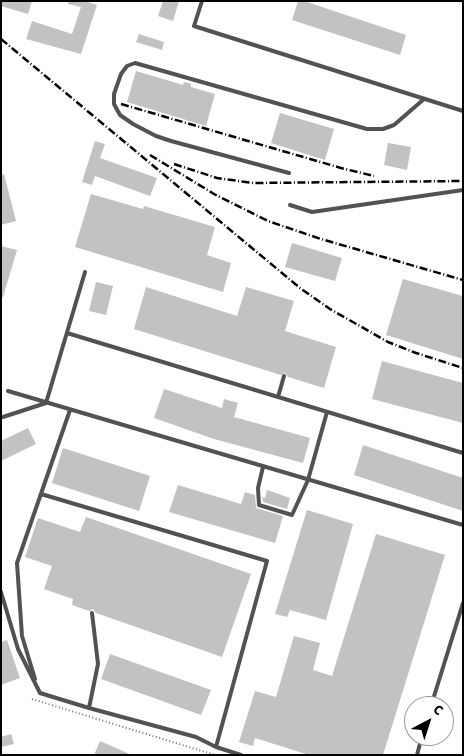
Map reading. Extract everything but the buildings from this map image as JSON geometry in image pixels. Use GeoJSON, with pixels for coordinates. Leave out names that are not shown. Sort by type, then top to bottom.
{"type":"FeatureCollection","features":[{"type":"Feature","properties":{"kind":"lane"},"geometry":{"type":"LineString","coordinates":[[202,1],[194,26],[463,110]]}},
{"type":"Feature","properties":{"kind":"lane"},"geometry":{"type":"LineString","coordinates":[[289,173],[170,141],[133,124],[120,115],[114,104],[114,94],[121,74],[127,66],[134,63],[367,129],[388,128],[402,119],[424,98]]}},
{"type":"Feature","properties":{"kind":"lane"},"geometry":{"type":"LineString","coordinates":[[290,205],[312,212],[463,190]]}},
{"type":"Feature","properties":{"kind":"lane"},"geometry":{"type":"LineString","coordinates":[[46,403],[85,272]]}},
{"type":"Feature","properties":{"kind":"lane"},"geometry":{"type":"LineString","coordinates":[[67,333],[463,453]]}},
{"type":"Feature","properties":{"kind":"lane"},"geometry":{"type":"LineString","coordinates":[[278,397],[284,376]]}},
{"type":"Feature","properties":{"kind":"lane"},"geometry":{"type":"LineString","coordinates":[[8,391],[463,525]]}},
{"type":"Feature","properties":{"kind":"lane"},"geometry":{"type":"LineString","coordinates":[[3,417],[46,403]]}},
{"type":"Feature","properties":{"kind":"lane"},"geometry":{"type":"LineString","coordinates":[[40,693],[22,636],[17,563],[70,410]]}},
{"type":"Feature","properties":{"kind":"lane"},"geometry":{"type":"LineString","coordinates":[[263,466],[258,488],[259,505],[292,515],[308,480],[327,412]]}},
{"type":"Feature","properties":{"kind":"lane"},"geometry":{"type":"LineString","coordinates":[[41,494],[267,561],[216,747]]}},
{"type":"Feature","properties":{"kind":"lane"},"geometry":{"type":"LineString","coordinates":[[1,592],[18,649],[40,693],[196,737],[216,747],[241,755]]}},
{"type":"Feature","properties":{"kind":"lane"},"geometry":{"type":"LineString","coordinates":[[434,696],[463,603]]}},
{"type":"Feature","properties":{"kind":"lane"},"geometry":{"type":"LineString","coordinates":[[89,708],[98,664],[92,613]]}},
{"type":"Feature","properties":{"kind":"path"},"geometry":{"type":"LineString","coordinates":[[32,699],[215,755]]}},
{"type":"Feature","properties":{"kind":"railway"},"geometry":{"type":"LineString","coordinates":[[1,39],[300,288],[330,309],[388,342],[463,368]]}},
{"type":"Feature","properties":{"kind":"railway"},"geometry":{"type":"LineString","coordinates":[[121,104],[374,176]]}},
{"type":"Feature","properties":{"kind":"railway"},"geometry":{"type":"LineString","coordinates":[[150,155],[214,194],[268,221],[321,239],[463,280]]}},
{"type":"Feature","properties":{"kind":"railway"},"geometry":{"type":"LineString","coordinates":[[174,164],[217,178],[253,183],[463,181]]}}]}
